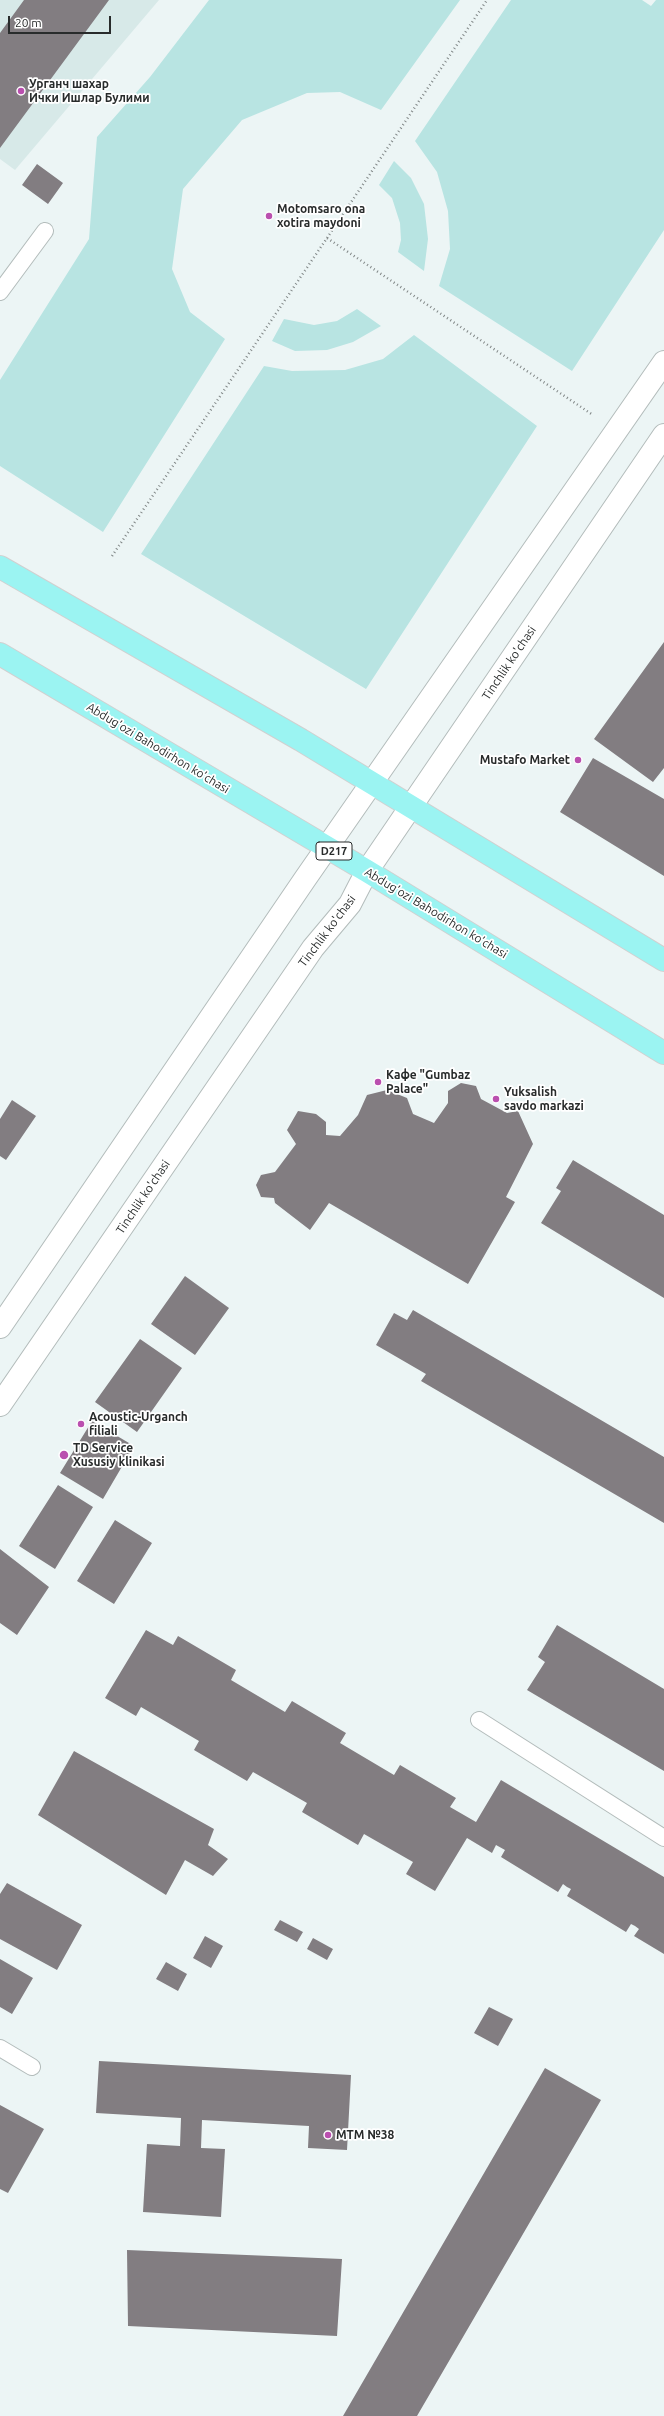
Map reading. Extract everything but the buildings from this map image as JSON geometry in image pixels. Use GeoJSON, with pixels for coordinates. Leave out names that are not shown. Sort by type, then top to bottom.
{"type":"FeatureCollection","features":[{"type":"Feature","properties":{"kind":"main road"},"geometry":{"type":"LineString","coordinates":[[0,1327],[328,848],[664,362]]}},
{"type":"Feature","properties":{"kind":"main road","name":"Tinchlik ko'chasi"},"geometry":{"type":"LineString","coordinates":[[0,1405],[313,948],[350,904],[367,871],[664,435]]}},
{"type":"Feature","properties":{"kind":"main road"},"geometry":{"type":"LineString","coordinates":[[0,567],[374,783],[664,960]]}},
{"type":"Feature","properties":{"kind":"main road","name":"Abdug’ozi Bahodirhon ko’chasi"},"geometry":{"type":"LineString","coordinates":[[0,654],[367,871],[664,1053]]}},
{"type":"Feature","properties":{"kind":"lane"},"geometry":{"type":"LineString","coordinates":[[0,292],[45,231]]}},
{"type":"Feature","properties":{"kind":"lane"},"geometry":{"type":"LineString","coordinates":[[479,1720],[664,1838]]}},
{"type":"Feature","properties":{"kind":"lane"},"geometry":{"type":"LineString","coordinates":[[0,2048],[32,2067]]}},
{"type":"Feature","properties":{"kind":"path"},"geometry":{"type":"LineString","coordinates":[[112,556],[487,0]]}},
{"type":"Feature","properties":{"kind":"path"},"geometry":{"type":"LineString","coordinates":[[327,238],[574,403],[617,430]]}},
{"type":"Feature","properties":{"kind":"shaded area","name":"Урганч шахар Ички Ишлар Булими"},"geometry":{"type":"Polygon","coordinates":[[[0,0],[159,0],[15,170],[0,159],[0,0]]]}},
{"type":"Feature","properties":{"kind":"shaded area"},"geometry":{"type":"Polygon","coordinates":[[[209,0],[460,0],[381,110],[340,92],[307,93],[242,120],[183,189],[172,269],[190,312],[225,339],[103,532],[0,466],[0,380],[89,239],[97,137],[150,77],[209,0]]]}},
{"type":"Feature","properties":{"kind":"shaded area"},"geometry":{"type":"Polygon","coordinates":[[[511,0],[642,0],[651,6],[656,0],[664,0],[664,230],[572,371],[439,286],[450,249],[448,211],[437,172],[415,141],[511,0]]]}},
{"type":"Feature","properties":{"kind":"shaded area"},"geometry":{"type":"Polygon","coordinates":[[[394,161],[411,178],[424,204],[428,239],[424,271],[398,252],[401,240],[400,223],[392,198],[379,185],[394,161]]]}},
{"type":"Feature","properties":{"kind":"shaded area"},"geometry":{"type":"Polygon","coordinates":[[[357,309],[381,326],[353,342],[327,350],[295,351],[272,341],[284,319],[314,325],[337,321],[357,309]]]}},
{"type":"Feature","properties":{"kind":"shaded area"},"geometry":{"type":"Polygon","coordinates":[[[414,335],[537,426],[366,689],[141,554],[264,366],[292,371],[345,370],[383,359],[414,335]]]}},
{"type":"Feature","properties":{"kind":"place","name":"Урганч шахар Ички Ишлар Булими"},"geometry":{"type":"Point","coordinates":[21,91]}},
{"type":"Feature","properties":{"kind":"place","name":"Motomsaro ona xotira maydoni"},"geometry":{"type":"Point","coordinates":[269,216]}},
{"type":"Feature","properties":{"kind":"place","name":"Mustafo Market"},"geometry":{"type":"Point","coordinates":[578,760]}},
{"type":"Feature","properties":{"kind":"place","name":"Кафе \"Gumbaz Palace\""},"geometry":{"type":"Point","coordinates":[378,1082]}},
{"type":"Feature","properties":{"kind":"place","name":"Yuksalish savdo markazi"},"geometry":{"type":"Point","coordinates":[496,1099]}},
{"type":"Feature","properties":{"kind":"place","name":"Acoustic-Urganch filiali"},"geometry":{"type":"Point","coordinates":[81,1424]}},
{"type":"Feature","properties":{"kind":"place","name":"TD Service Xususiy klinikasi"},"geometry":{"type":"Point","coordinates":[64,1455]}},
{"type":"Feature","properties":{"kind":"place","name":"МТМ №38"},"geometry":{"type":"Point","coordinates":[328,2135]}}]}
